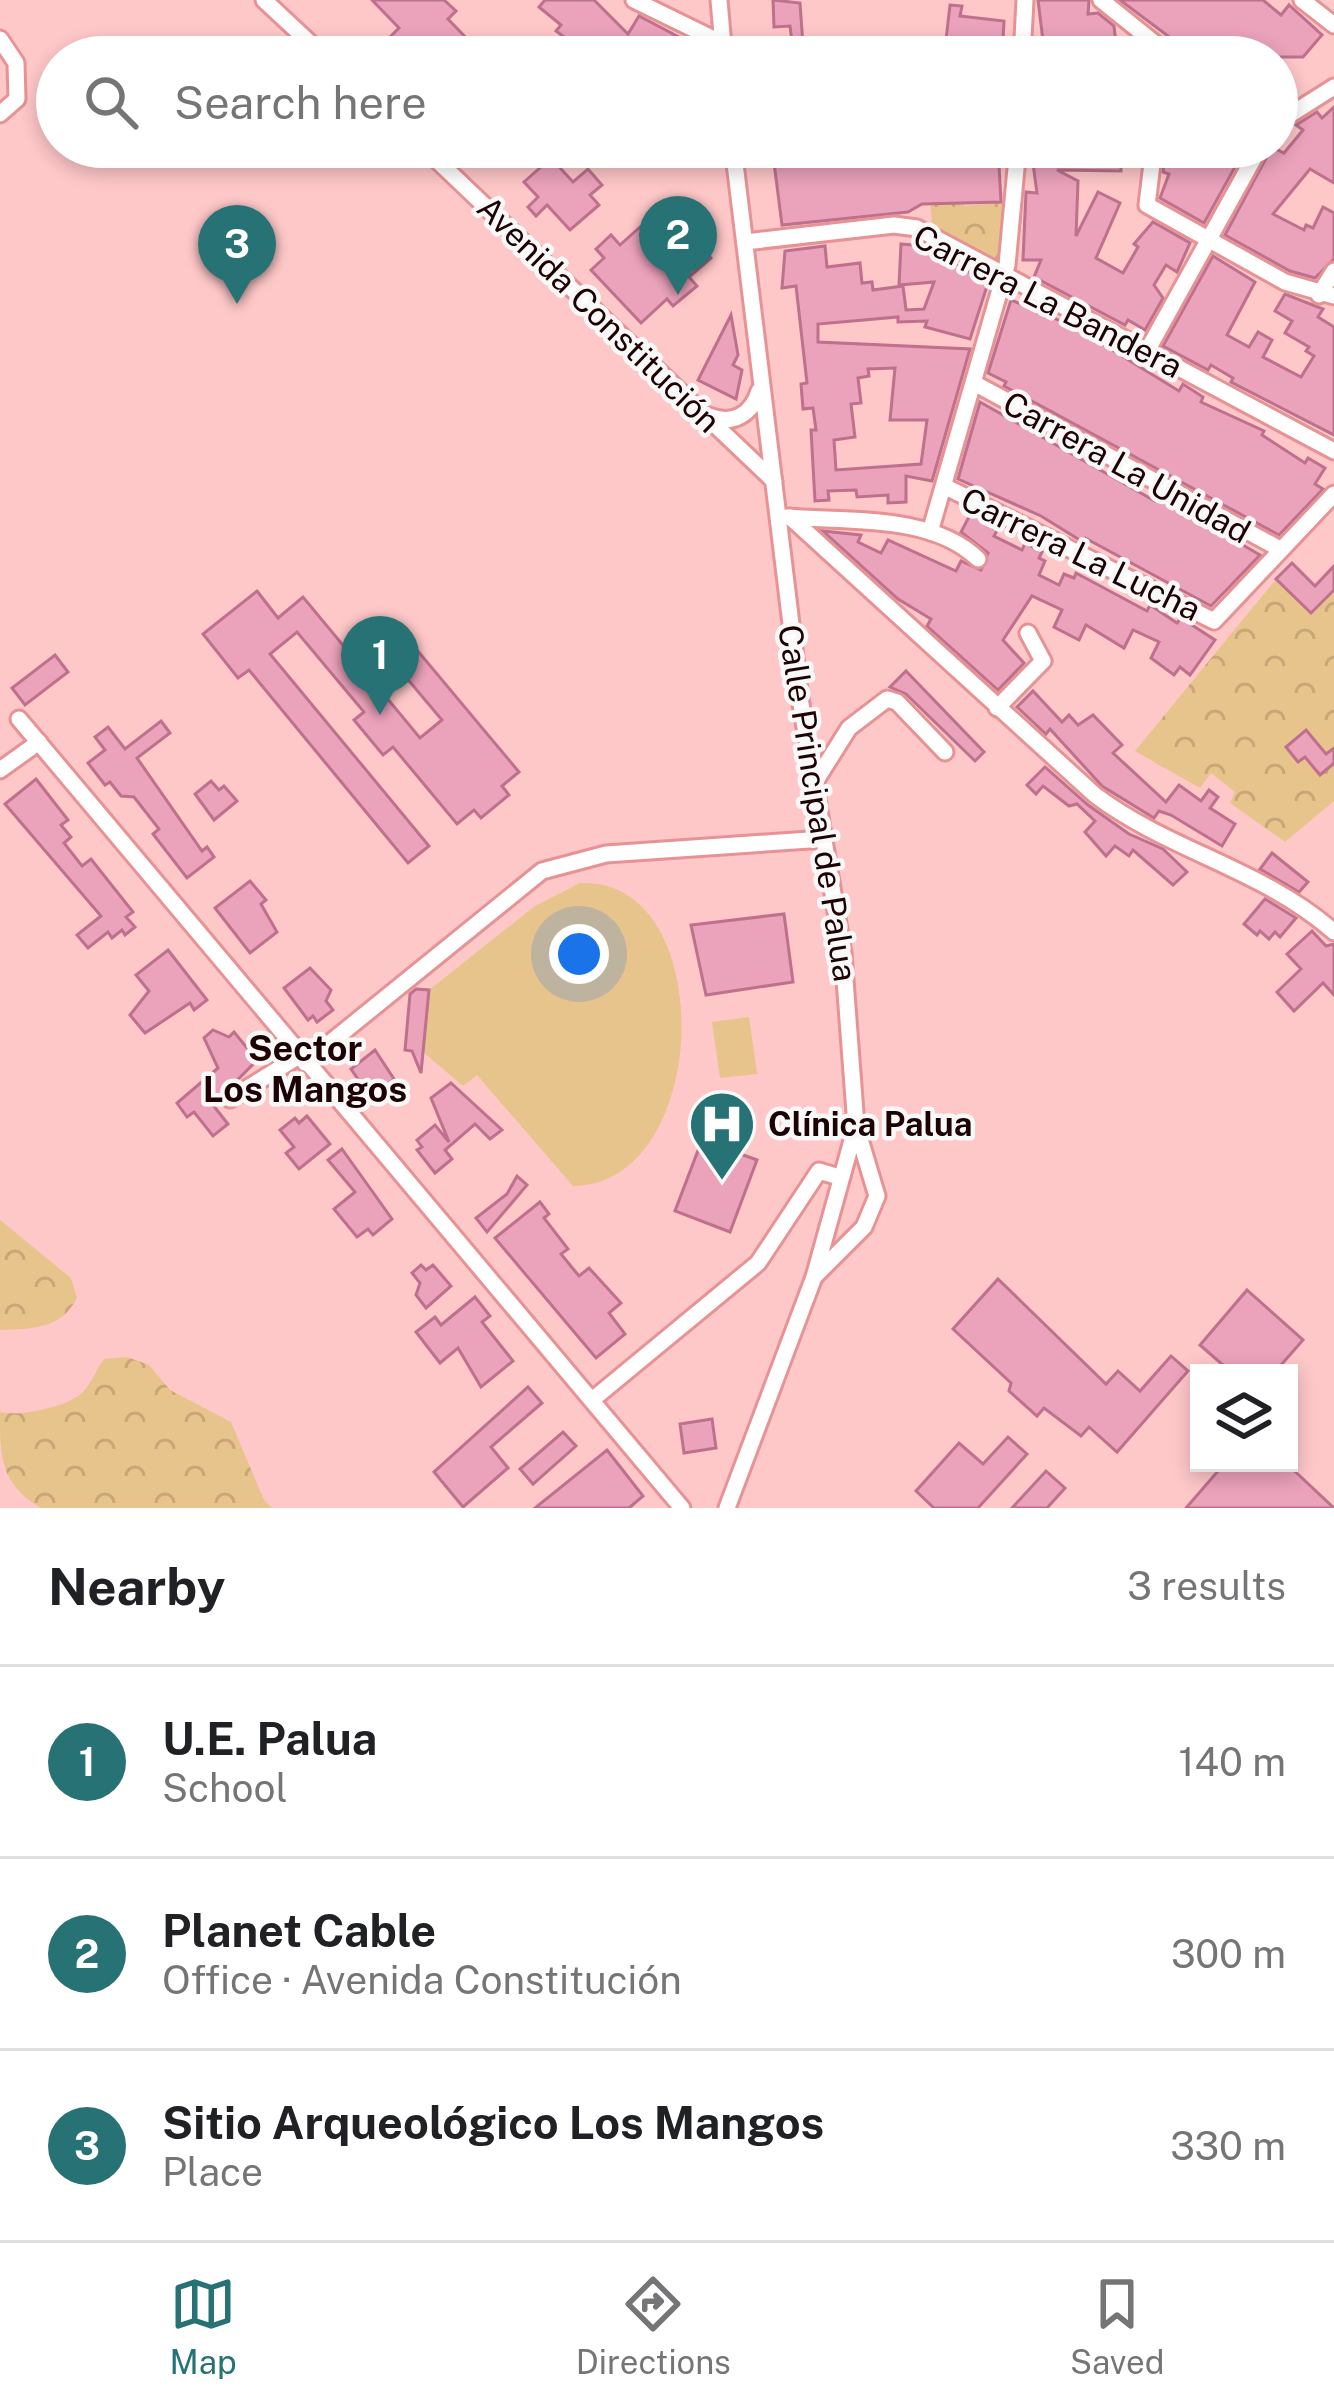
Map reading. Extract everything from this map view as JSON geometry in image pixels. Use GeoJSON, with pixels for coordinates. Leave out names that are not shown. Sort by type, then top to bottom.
{"type":"FeatureCollection","features":[{"type":"Feature","properties":{"kind":"street"},"geometry":{"type":"LineString","coordinates":[[264,0],[303,36]]}},
{"type":"Feature","properties":{"kind":"street"},"geometry":{"type":"LineString","coordinates":[[634,0],[698,36]]}},
{"type":"Feature","properties":{"kind":"street"},"geometry":{"type":"LineString","coordinates":[[718,0],[722,36]]}},
{"type":"Feature","properties":{"kind":"street"},"geometry":{"type":"LineString","coordinates":[[1023,36],[1024,0]]}},
{"type":"Feature","properties":{"kind":"street"},"geometry":{"type":"LineString","coordinates":[[1101,0],[1142,36]]}},
{"type":"Feature","properties":{"kind":"street"},"geometry":{"type":"LineString","coordinates":[[1302,0],[1334,25]]}},
{"type":"Feature","properties":{"kind":"street"},"geometry":{"type":"LineString","coordinates":[[0,39],[20,77],[17,99],[0,114]]}},
{"type":"Feature","properties":{"kind":"street"},"geometry":{"type":"LineString","coordinates":[[1298,110],[1334,87]]}},
{"type":"Feature","properties":{"kind":"street","name":"Avenida Constitución"},"geometry":{"type":"LineString","coordinates":[[445,168],[774,481]]}},
{"type":"Feature","properties":{"kind":"street","name":"Calle Principal de Palua"},"geometry":{"type":"LineString","coordinates":[[736,168],[814,782],[847,982],[856,1126],[877,1196],[864,1227],[814,1277]]}},
{"type":"Feature","properties":{"kind":"street"},"geometry":{"type":"LineString","coordinates":[[930,532],[1005,274],[1013,235],[1017,168]]}},
{"type":"Feature","properties":{"kind":"street"},"geometry":{"type":"LineString","coordinates":[[1151,168],[1147,205],[1208,241],[1326,296],[1334,271]]}},
{"type":"Feature","properties":{"kind":"street"},"geometry":{"type":"LineString","coordinates":[[1147,351],[1248,168]]}},
{"type":"Feature","properties":{"kind":"street","name":"Carrera La Bandera"},"geometry":{"type":"LineString","coordinates":[[745,242],[906,226],[1334,451]]}},
{"type":"Feature","properties":{"kind":"street"},"geometry":{"type":"LineString","coordinates":[[701,411],[723,421],[739,417],[755,403],[761,382]]}},
{"type":"Feature","properties":{"kind":"street","name":"Carrera La Unidad"},"geometry":{"type":"LineString","coordinates":[[974,383],[1280,550]]}},
{"type":"Feature","properties":{"kind":"street","name":"Carrera La Lucha"},"geometry":{"type":"LineString","coordinates":[[944,486],[1218,621],[1280,550]]}},
{"type":"Feature","properties":{"kind":"street"},"geometry":{"type":"LineString","coordinates":[[1280,550],[1334,494]]}},
{"type":"Feature","properties":{"kind":"street"},"geometry":{"type":"LineString","coordinates":[[784,517],[930,532],[950,538],[978,559]]}},
{"type":"Feature","properties":{"kind":"street"},"geometry":{"type":"LineString","coordinates":[[784,517],[1108,805],[1239,868],[1334,932]]}},
{"type":"Feature","properties":{"kind":"street"},"geometry":{"type":"LineString","coordinates":[[998,708],[1042,661],[1028,633]]}},
{"type":"Feature","properties":{"kind":"street"},"geometry":{"type":"LineString","coordinates":[[814,782],[849,728],[887,699],[897,702],[945,752]]}},
{"type":"Feature","properties":{"kind":"street"},"geometry":{"type":"LineString","coordinates":[[20,719],[682,1508]]}},
{"type":"Feature","properties":{"kind":"street"},"geometry":{"type":"LineString","coordinates":[[0,770],[39,742]]}},
{"type":"Feature","properties":{"kind":"street"},"geometry":{"type":"LineString","coordinates":[[230,1099],[302,1060],[542,871],[606,854],[824,838]]}},
{"type":"Feature","properties":{"kind":"street","name":"Calle Principal de Palua"},"geometry":{"type":"LineString","coordinates":[[727,1508],[814,1277],[856,1126]]}},
{"type":"Feature","properties":{"kind":"street"},"geometry":{"type":"LineString","coordinates":[[592,1400],[758,1263],[819,1171],[839,1177]]}},
{"type":"Feature","properties":{"kind":"green space"},"geometry":{"type":"Polygon","coordinates":[[[962,195],[964,206],[1015,201],[1005,274],[933,235],[930,198],[962,195]]]}},
{"type":"Feature","properties":{"kind":"green space"},"geometry":{"type":"Polygon","coordinates":[[[1276,579],[1311,613],[1334,590],[1334,801],[1285,842],[1230,803],[1235,792],[1211,773],[1200,788],[1135,751],[1276,579]]]}},
{"type":"Feature","properties":{"kind":"green space"},"geometry":{"type":"Polygon","coordinates":[[[580,883],[626,894],[658,927],[676,976],[682,1032],[673,1088],[653,1138],[619,1173],[573,1186],[477,1075],[463,1086],[423,1052],[429,990],[535,906],[580,883]]]}},
{"type":"Feature","properties":{"kind":"green space"},"geometry":{"type":"Polygon","coordinates":[[[749,1017],[757,1074],[720,1078],[712,1022],[749,1017]]]}},
{"type":"Feature","properties":{"kind":"green space"},"geometry":{"type":"Polygon","coordinates":[[[0,1220],[71,1278],[77,1298],[63,1316],[35,1328],[0,1330],[0,1220]]]}},
{"type":"Feature","properties":{"kind":"green space"},"geometry":{"type":"Polygon","coordinates":[[[127,1357],[149,1365],[170,1390],[231,1422],[264,1500],[272,1508],[41,1508],[17,1489],[2,1455],[0,1412],[31,1412],[67,1402],[86,1388],[104,1359],[127,1357]]]}},
{"type":"Feature","properties":{"kind":"building"},"geometry":{"type":"Polygon","coordinates":[[[372,0],[444,0],[456,11],[448,19],[464,36],[391,36],[399,28],[372,0]]]}},
{"type":"Feature","properties":{"kind":"building"},"geometry":{"type":"Polygon","coordinates":[[[545,0],[594,0],[628,34],[639,16],[677,36],[563,36],[556,31],[561,25],[539,7],[545,0]]]}},
{"type":"Feature","properties":{"kind":"building"},"geometry":{"type":"Polygon","coordinates":[[[773,0],[800,3],[802,36],[791,36],[790,26],[774,27],[773,0]]]}},
{"type":"Feature","properties":{"kind":"building"},"geometry":{"type":"Polygon","coordinates":[[[1038,0],[1089,0],[1088,14],[1098,13],[1114,26],[1115,36],[1042,36],[1038,0]]]}},
{"type":"Feature","properties":{"kind":"building"},"geometry":{"type":"Polygon","coordinates":[[[1120,0],[1263,0],[1281,15],[1289,5],[1322,35],[1303,57],[1298,57],[1298,36],[1168,36],[1120,0]]]}},
{"type":"Feature","properties":{"kind":"building"},"geometry":{"type":"Polygon","coordinates":[[[950,5],[962,6],[960,16],[1004,21],[1003,36],[946,36],[950,5]]]}},
{"type":"Feature","properties":{"kind":"building"},"geometry":{"type":"Polygon","coordinates":[[[1334,107],[1334,183],[1310,169],[1273,214],[1304,230],[1306,225],[1313,228],[1323,207],[1334,213],[1334,259],[1315,278],[1290,271],[1225,235],[1261,168],[1298,168],[1298,136],[1303,130],[1298,124],[1317,112],[1322,118],[1334,107]]]}},
{"type":"Feature","properties":{"kind":"building"},"geometry":{"type":"Polygon","coordinates":[[[540,168],[560,168],[573,182],[588,169],[602,185],[590,195],[599,205],[570,230],[547,205],[536,216],[528,207],[538,197],[524,182],[540,168]]]}},
{"type":"Feature","properties":{"kind":"building"},"geometry":{"type":"Polygon","coordinates":[[[775,168],[999,168],[1001,202],[922,204],[908,212],[782,225],[775,168]]]}},
{"type":"Feature","properties":{"kind":"building"},"geometry":{"type":"Polygon","coordinates":[[[1034,168],[1121,168],[1057,170],[1078,181],[1076,236],[1098,192],[1120,203],[1096,258],[1123,273],[1138,247],[1134,244],[1153,222],[1190,243],[1177,272],[1166,265],[1154,285],[1163,298],[1145,330],[1128,320],[1125,325],[1034,277],[1041,260],[1023,260],[1026,192],[1037,193],[1034,168]]]}},
{"type":"Feature","properties":{"kind":"building"},"geometry":{"type":"Polygon","coordinates":[[[1163,168],[1234,168],[1204,223],[1160,198],[1169,174],[1163,168]]]}},
{"type":"Feature","properties":{"kind":"building"},"geometry":{"type":"Polygon","coordinates":[[[640,227],[665,255],[690,233],[711,258],[689,277],[697,286],[673,306],[667,299],[641,323],[591,270],[604,258],[596,249],[611,235],[620,245],[640,227]]]}},
{"type":"Feature","properties":{"kind":"building"},"geometry":{"type":"Polygon","coordinates":[[[901,244],[925,246],[988,283],[970,339],[925,327],[927,321],[898,322],[898,317],[818,324],[818,342],[970,349],[932,481],[906,476],[906,502],[888,503],[888,495],[857,497],[856,490],[828,491],[829,500],[815,501],[811,430],[816,430],[813,408],[803,409],[801,384],[807,383],[796,286],[782,288],[785,251],[825,246],[827,267],[860,263],[862,283],[872,282],[873,290],[903,286],[906,310],[924,309],[934,282],[899,285],[901,244]],[[895,368],[868,369],[869,376],[858,378],[861,403],[851,404],[855,437],[834,440],[836,470],[921,464],[927,420],[890,420],[895,368]]]}},
{"type":"Feature","properties":{"kind":"building"},"geometry":{"type":"Polygon","coordinates":[[[1213,256],[1255,282],[1227,335],[1249,347],[1258,332],[1272,340],[1263,357],[1301,377],[1314,356],[1306,351],[1309,347],[1285,333],[1292,321],[1275,311],[1285,294],[1323,309],[1318,317],[1334,327],[1334,435],[1231,382],[1233,378],[1211,365],[1208,370],[1163,346],[1213,256]]]}},
{"type":"Feature","properties":{"kind":"building"},"geometry":{"type":"Polygon","coordinates":[[[1011,300],[1073,326],[1179,391],[1183,384],[1203,397],[1201,402],[1264,431],[1262,435],[1305,463],[1308,458],[1325,468],[1315,484],[1323,489],[1279,535],[1004,386],[1006,382],[988,373],[1011,300]]]}},
{"type":"Feature","properties":{"kind":"building"},"geometry":{"type":"Polygon","coordinates":[[[731,315],[738,355],[733,365],[742,370],[736,399],[698,380],[731,315]]]}},
{"type":"Feature","properties":{"kind":"building"},"geometry":{"type":"Polygon","coordinates":[[[980,402],[1260,555],[1211,606],[1085,538],[1083,542],[1041,516],[958,479],[980,402]]]}},
{"type":"Feature","properties":{"kind":"building"},"geometry":{"type":"Polygon","coordinates":[[[971,513],[999,527],[994,536],[1022,550],[1025,543],[1042,552],[1039,558],[1045,561],[1039,575],[1059,585],[1064,574],[1074,578],[1076,573],[1147,611],[1150,605],[1177,623],[1181,618],[1215,640],[1190,675],[1180,667],[1174,675],[1151,658],[1159,642],[1133,630],[1124,648],[1086,625],[1079,640],[1054,627],[1062,610],[1032,596],[1003,640],[1024,663],[998,690],[927,626],[931,619],[898,599],[823,531],[861,535],[858,542],[881,553],[888,540],[956,571],[961,561],[981,570],[988,553],[961,532],[971,513]]]}},
{"type":"Feature","properties":{"kind":"building"},"geometry":{"type":"Polygon","coordinates":[[[1292,563],[1315,586],[1334,566],[1334,590],[1311,613],[1276,579],[1292,563]]]}},
{"type":"Feature","properties":{"kind":"building"},"geometry":{"type":"Polygon","coordinates":[[[257,591],[278,618],[303,597],[420,738],[442,720],[372,637],[392,620],[519,772],[502,786],[509,795],[481,818],[474,810],[457,824],[393,747],[383,755],[354,720],[364,712],[297,632],[270,654],[429,846],[408,863],[249,670],[238,678],[203,634],[257,591]]]}},
{"type":"Feature","properties":{"kind":"building"},"geometry":{"type":"Polygon","coordinates":[[[55,655],[68,672],[25,705],[12,688],[55,655]]]}},
{"type":"Feature","properties":{"kind":"building"},"geometry":{"type":"Polygon","coordinates":[[[906,671],[984,752],[975,761],[906,694],[890,687],[906,671]]]}},
{"type":"Feature","properties":{"kind":"building"},"geometry":{"type":"Polygon","coordinates":[[[1033,691],[1062,722],[1069,715],[1078,725],[1093,715],[1122,745],[1113,753],[1166,802],[1179,785],[1201,801],[1209,790],[1218,797],[1210,808],[1235,824],[1222,846],[1171,815],[1159,811],[1154,818],[1102,786],[1050,729],[1046,734],[1017,707],[1033,691]]]}},
{"type":"Feature","properties":{"kind":"building"},"geometry":{"type":"Polygon","coordinates":[[[161,721],[170,733],[137,758],[202,851],[207,847],[214,857],[187,878],[153,834],[159,829],[134,797],[121,796],[110,782],[105,785],[88,763],[105,750],[95,737],[108,727],[125,749],[161,721]]]}},
{"type":"Feature","properties":{"kind":"building"},"geometry":{"type":"Polygon","coordinates":[[[1306,730],[1326,754],[1334,748],[1334,763],[1320,775],[1305,757],[1298,762],[1286,747],[1306,730]]]}},
{"type":"Feature","properties":{"kind":"building"},"geometry":{"type":"Polygon","coordinates":[[[1045,767],[1088,805],[1129,834],[1163,849],[1187,872],[1173,885],[1133,850],[1129,856],[1115,846],[1106,856],[1085,832],[1095,821],[1077,804],[1069,806],[1043,786],[1036,794],[1027,785],[1045,767]]]}},
{"type":"Feature","properties":{"kind":"building"},"geometry":{"type":"Polygon","coordinates":[[[36,779],[68,820],[61,825],[71,837],[64,843],[82,866],[91,859],[133,912],[126,917],[135,927],[125,935],[122,930],[112,938],[108,932],[88,948],[77,935],[101,916],[5,804],[36,779]]]}},
{"type":"Feature","properties":{"kind":"building"},"geometry":{"type":"Polygon","coordinates":[[[211,781],[219,790],[224,786],[237,801],[214,820],[195,794],[211,781]]]}},
{"type":"Feature","properties":{"kind":"building"},"geometry":{"type":"Polygon","coordinates":[[[1272,853],[1308,882],[1299,892],[1260,869],[1272,853]]]}},
{"type":"Feature","properties":{"kind":"building"},"geometry":{"type":"Polygon","coordinates":[[[250,881],[266,900],[261,904],[277,932],[250,953],[215,908],[250,881]]]}},
{"type":"Feature","properties":{"kind":"building"},"geometry":{"type":"Polygon","coordinates":[[[1265,899],[1296,918],[1280,937],[1275,932],[1269,939],[1260,931],[1257,935],[1244,924],[1265,899]]]}},
{"type":"Feature","properties":{"kind":"building"},"geometry":{"type":"Polygon","coordinates":[[[784,914],[793,982],[706,995],[691,925],[784,914]]]}},
{"type":"Feature","properties":{"kind":"building"},"geometry":{"type":"Polygon","coordinates":[[[1312,931],[1326,946],[1334,944],[1334,995],[1323,983],[1294,1011],[1277,992],[1301,969],[1287,954],[1312,931]]]}},
{"type":"Feature","properties":{"kind":"building"},"geometry":{"type":"Polygon","coordinates":[[[168,950],[207,1000],[194,1010],[190,1003],[145,1033],[130,1015],[149,991],[136,975],[168,950]]]}},
{"type":"Feature","properties":{"kind":"building"},"geometry":{"type":"Polygon","coordinates":[[[310,968],[331,990],[326,1001],[333,1010],[317,1022],[313,1016],[308,1020],[284,988],[310,968]]]}},
{"type":"Feature","properties":{"kind":"building"},"geometry":{"type":"Polygon","coordinates":[[[416,989],[429,990],[421,1073],[412,1051],[405,1050],[410,994],[416,989]]]}},
{"type":"Feature","properties":{"kind":"building"},"geometry":{"type":"Polygon","coordinates":[[[213,1030],[229,1037],[234,1032],[257,1060],[213,1105],[228,1124],[213,1136],[194,1112],[187,1117],[177,1103],[218,1068],[204,1038],[213,1030]]]}},
{"type":"Feature","properties":{"kind":"building"},"geometry":{"type":"Polygon","coordinates":[[[375,1050],[394,1079],[371,1098],[351,1069],[375,1050]]]}},
{"type":"Feature","properties":{"kind":"building"},"geometry":{"type":"Polygon","coordinates":[[[451,1083],[502,1130],[490,1139],[475,1124],[445,1150],[452,1159],[435,1173],[417,1150],[422,1147],[417,1140],[435,1125],[449,1142],[431,1098],[451,1083]]]}},
{"type":"Feature","properties":{"kind":"building"},"geometry":{"type":"Polygon","coordinates":[[[307,1116],[330,1144],[299,1169],[286,1153],[294,1147],[280,1130],[295,1118],[299,1123],[307,1116]]]}},
{"type":"Feature","properties":{"kind":"building"},"geometry":{"type":"Polygon","coordinates":[[[702,1140],[757,1160],[730,1232],[675,1211],[702,1140]]]}},
{"type":"Feature","properties":{"kind":"building"},"geometry":{"type":"Polygon","coordinates":[[[342,1149],[392,1219],[373,1235],[368,1229],[357,1237],[334,1209],[355,1192],[328,1160],[342,1149]]]}},
{"type":"Feature","properties":{"kind":"building"},"geometry":{"type":"Polygon","coordinates":[[[517,1176],[527,1185],[487,1232],[476,1218],[507,1194],[517,1176]]]}},
{"type":"Feature","properties":{"kind":"building"},"geometry":{"type":"Polygon","coordinates":[[[540,1202],[549,1214],[544,1218],[568,1249],[561,1254],[579,1276],[589,1268],[621,1303],[609,1313],[625,1334],[596,1358],[495,1238],[540,1202]]]}},
{"type":"Feature","properties":{"kind":"building"},"geometry":{"type":"Polygon","coordinates":[[[421,1265],[426,1270],[433,1265],[451,1286],[426,1308],[416,1295],[420,1283],[412,1273],[421,1265]]]}},
{"type":"Feature","properties":{"kind":"building"},"geometry":{"type":"Polygon","coordinates":[[[998,1279],[1106,1384],[1118,1371],[1140,1391],[1171,1356],[1188,1371],[1117,1452],[1089,1427],[1081,1436],[1044,1408],[1037,1416],[1009,1391],[1011,1383],[953,1329],[998,1279]]]}},
{"type":"Feature","properties":{"kind":"building"},"geometry":{"type":"Polygon","coordinates":[[[1247,1290],[1303,1340],[1282,1364],[1222,1364],[1200,1345],[1247,1290]]]}},
{"type":"Feature","properties":{"kind":"building"},"geometry":{"type":"Polygon","coordinates":[[[475,1297],[490,1316],[482,1322],[513,1361],[481,1387],[458,1348],[440,1363],[416,1332],[435,1317],[441,1325],[475,1297]]]}},
{"type":"Feature","properties":{"kind":"building"},"geometry":{"type":"Polygon","coordinates":[[[528,1387],[542,1403],[491,1447],[508,1468],[463,1507],[434,1472],[528,1387]]]}},
{"type":"Feature","properties":{"kind":"building"},"geometry":{"type":"Polygon","coordinates":[[[712,1419],[716,1448],[684,1453],[680,1424],[712,1419]]]}},
{"type":"Feature","properties":{"kind":"building"},"geometry":{"type":"Polygon","coordinates":[[[563,1432],[576,1446],[533,1484],[520,1469],[563,1432]]]}},
{"type":"Feature","properties":{"kind":"building"},"geometry":{"type":"Polygon","coordinates":[[[1008,1437],[1027,1454],[978,1508],[934,1508],[916,1491],[959,1443],[983,1464],[1008,1437]]]}},
{"type":"Feature","properties":{"kind":"building"},"geometry":{"type":"Polygon","coordinates":[[[607,1450],[643,1496],[629,1508],[535,1508],[607,1450]]]}},
{"type":"Feature","properties":{"kind":"building"},"geometry":{"type":"Polygon","coordinates":[[[1046,1471],[1065,1488],[1047,1508],[1012,1508],[1046,1471]]]}},
{"type":"Feature","properties":{"kind":"building"},"geometry":{"type":"Polygon","coordinates":[[[1217,1472],[1296,1472],[1334,1508],[1186,1508],[1217,1472]]]}},
{"type":"Feature","properties":{"kind":"place","name":"Planet Cable"},"geometry":{"type":"Point","coordinates":[678,295]}},
{"type":"Feature","properties":{"kind":"place","name":"Sitio Arqueológico Los Mangos"},"geometry":{"type":"Point","coordinates":[237,304]}},
{"type":"Feature","properties":{"kind":"place","name":"U.E. Palua"},"geometry":{"type":"Point","coordinates":[380,715]}},
{"type":"Feature","properties":{"kind":"place","name":"Clínica Palua"},"geometry":{"type":"Point","coordinates":[722,1183]}},
{"type":"Feature","properties":{"kind":"district","name":"Sector Los Mangos"},"geometry":{"type":"Point","coordinates":[305,1068]}}]}
